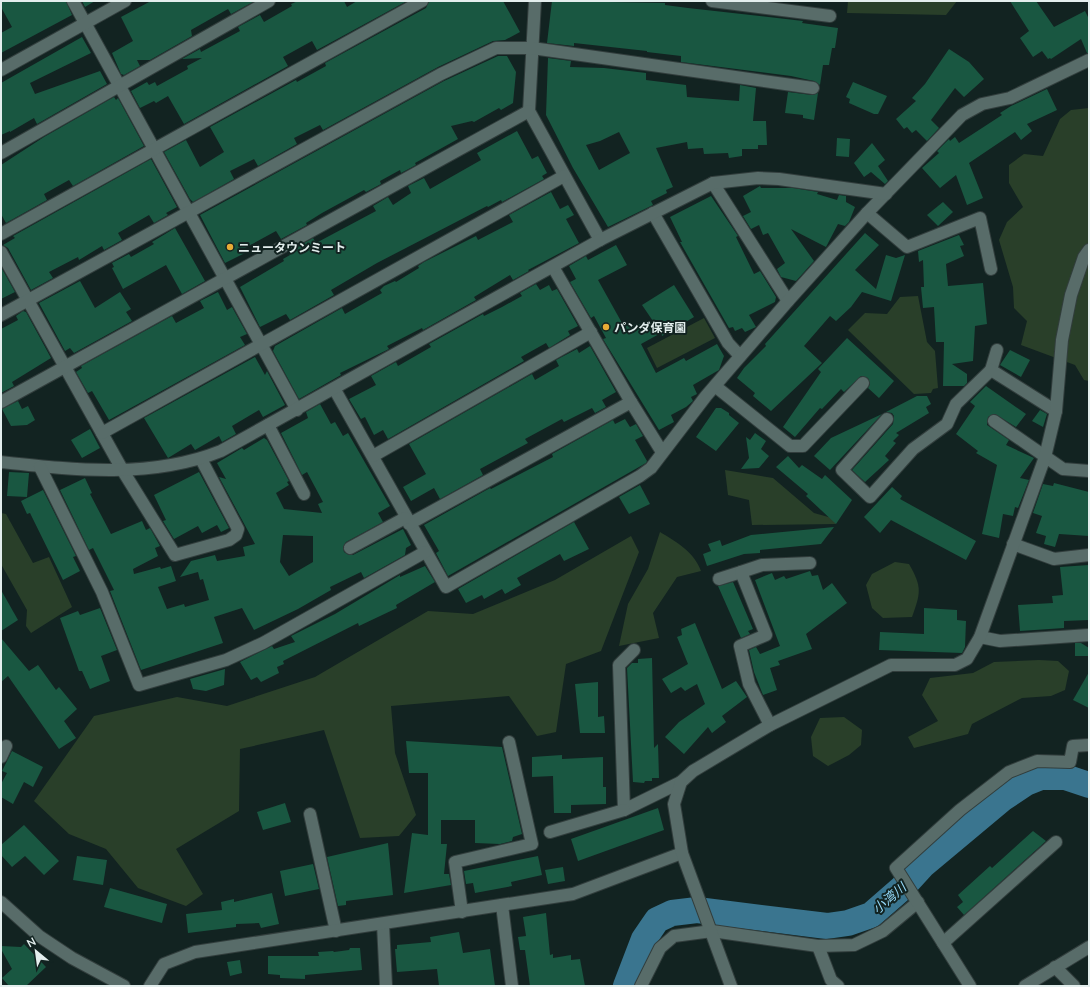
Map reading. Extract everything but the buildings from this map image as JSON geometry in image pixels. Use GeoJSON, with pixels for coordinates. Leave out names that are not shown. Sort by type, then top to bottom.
{"type":"FeatureCollection","features":[{"type":"Feature","properties":{"kind":"street"},"geometry":{"type":"LineString","coordinates":[[73,1],[297,410]]}},
{"type":"Feature","properties":{"kind":"street"},"geometry":{"type":"LineString","coordinates":[[1,70],[125,1]]}},
{"type":"Feature","properties":{"kind":"street"},"geometry":{"type":"LineString","coordinates":[[1,153],[270,1]]}},
{"type":"Feature","properties":{"kind":"street"},"geometry":{"type":"LineString","coordinates":[[1,234],[422,1]]}},
{"type":"Feature","properties":{"kind":"street"},"geometry":{"type":"LineString","coordinates":[[535,1],[529,111],[600,240]]}},
{"type":"Feature","properties":{"kind":"street"},"geometry":{"type":"LineString","coordinates":[[712,1],[830,16]]}},
{"type":"Feature","properties":{"kind":"street"},"geometry":{"type":"LineString","coordinates":[[1,314],[441,74],[496,48],[532,48],[813,88]]}},
{"type":"Feature","properties":{"kind":"street"},"geometry":{"type":"LineString","coordinates":[[335,390],[373,456],[424,552],[446,587],[640,476],[651,468],[715,386],[788,301],[867,213],[962,115],[982,104],[1010,98],[1089,60]]}},
{"type":"Feature","properties":{"kind":"street"},"geometry":{"type":"LineString","coordinates":[[1,402],[529,111]]}},
{"type":"Feature","properties":{"kind":"street"},"geometry":{"type":"LineString","coordinates":[[102,433],[564,176]]}},
{"type":"Feature","properties":{"kind":"street"},"geometry":{"type":"LineString","coordinates":[[1,462],[123,471],[171,466],[201,459],[221,451],[335,390],[600,240],[713,182],[758,178],[779,179],[886,194]]}},
{"type":"Feature","properties":{"kind":"street"},"geometry":{"type":"LineString","coordinates":[[713,182],[788,301]]}},
{"type":"Feature","properties":{"kind":"street"},"geometry":{"type":"LineString","coordinates":[[654,213],[728,344],[740,356]]}},
{"type":"Feature","properties":{"kind":"street"},"geometry":{"type":"LineString","coordinates":[[867,213],[907,247],[980,218],[991,269]]}},
{"type":"Feature","properties":{"kind":"street"},"geometry":{"type":"LineString","coordinates":[[550,832],[624,810],[681,782],[693,771],[770,725],[891,665],[955,665],[967,659],[980,637],[1045,457],[1056,411],[1062,340],[1071,295],[1084,257],[1089,250]]}},
{"type":"Feature","properties":{"kind":"street"},"geometry":{"type":"LineString","coordinates":[[1,252],[123,471],[175,556],[229,540],[236,535],[238,529],[201,459]]}},
{"type":"Feature","properties":{"kind":"street"},"geometry":{"type":"LineString","coordinates":[[553,267],[630,402],[662,452]]}},
{"type":"Feature","properties":{"kind":"street"},"geometry":{"type":"LineString","coordinates":[[373,456],[591,332]]}},
{"type":"Feature","properties":{"kind":"street"},"geometry":{"type":"LineString","coordinates":[[887,419],[842,470],[870,497],[913,449],[947,424],[956,404],[992,370],[997,350]]}},
{"type":"Feature","properties":{"kind":"street"},"geometry":{"type":"LineString","coordinates":[[992,370],[1056,411]]}},
{"type":"Feature","properties":{"kind":"street"},"geometry":{"type":"LineString","coordinates":[[715,386],[790,446],[803,446],[862,383]]}},
{"type":"Feature","properties":{"kind":"street"},"geometry":{"type":"LineString","coordinates":[[350,548],[407,521],[630,402]]}},
{"type":"Feature","properties":{"kind":"street"},"geometry":{"type":"LineString","coordinates":[[994,421],[1063,469],[1089,471]]}},
{"type":"Feature","properties":{"kind":"street"},"geometry":{"type":"LineString","coordinates":[[268,425],[304,494]]}},
{"type":"Feature","properties":{"kind":"street"},"geometry":{"type":"LineString","coordinates":[[40,466],[102,592],[139,685],[226,660],[263,643],[424,552]]}},
{"type":"Feature","properties":{"kind":"street"},"geometry":{"type":"LineString","coordinates":[[1013,544],[1054,559],[1089,555]]}},
{"type":"Feature","properties":{"kind":"street"},"geometry":{"type":"LineString","coordinates":[[719,580],[762,565],[810,563]]}},
{"type":"Feature","properties":{"kind":"street"},"geometry":{"type":"LineString","coordinates":[[742,572],[766,635],[740,646],[749,684],[770,725]]}},
{"type":"Feature","properties":{"kind":"street"},"geometry":{"type":"LineString","coordinates":[[980,637],[1000,640],[1089,635]]}},
{"type":"Feature","properties":{"kind":"street"},"geometry":{"type":"LineString","coordinates":[[624,810],[619,665],[634,650]]}},
{"type":"Feature","properties":{"kind":"street"},"geometry":{"type":"LineString","coordinates":[[462,912],[455,862],[532,844],[509,742]]}},
{"type":"Feature","properties":{"kind":"street"},"geometry":{"type":"LineString","coordinates":[[970,986],[896,868],[960,810],[1009,772],[1037,761],[1070,762],[1073,746],[1089,745]]}},
{"type":"Feature","properties":{"kind":"street"},"geometry":{"type":"LineString","coordinates":[[681,782],[674,804],[682,853],[731,986]]}},
{"type":"Feature","properties":{"kind":"street"},"geometry":{"type":"LineString","coordinates":[[310,814],[336,931]]}},
{"type":"Feature","properties":{"kind":"street"},"geometry":{"type":"LineString","coordinates":[[943,943],[1056,842]]}},
{"type":"Feature","properties":{"kind":"street"},"geometry":{"type":"LineString","coordinates":[[150,986],[164,964],[195,952],[573,894],[682,853]]}},
{"type":"Feature","properties":{"kind":"street"},"geometry":{"type":"LineString","coordinates":[[641,986],[660,948],[674,936],[711,930],[818,946],[854,945],[883,931],[917,900]]}},
{"type":"Feature","properties":{"kind":"street"},"geometry":{"type":"LineString","coordinates":[[1,902],[39,936],[72,958],[124,986]]}},
{"type":"Feature","properties":{"kind":"street"},"geometry":{"type":"LineString","coordinates":[[502,905],[512,986]]}},
{"type":"Feature","properties":{"kind":"street"},"geometry":{"type":"LineString","coordinates":[[383,924],[386,985]]}},
{"type":"Feature","properties":{"kind":"street"},"geometry":{"type":"LineString","coordinates":[[818,946],[831,980],[838,986]]}},
{"type":"Feature","properties":{"kind":"street"},"geometry":{"type":"LineString","coordinates":[[1025,986],[1089,947]]}},
{"type":"Feature","properties":{"kind":"street"},"geometry":{"type":"LineString","coordinates":[[1055,967],[1074,986]]}},
{"type":"Feature","properties":{"kind":"green space"},"geometry":{"type":"Polygon","coordinates":[[[848,1],[957,1],[946,15],[847,13],[848,1]]]}},
{"type":"Feature","properties":{"kind":"green space"},"geometry":{"type":"Polygon","coordinates":[[[1089,108],[1089,381],[1084,380],[1075,365],[1021,345],[1027,321],[1014,308],[1013,287],[999,240],[1007,222],[1023,207],[1009,183],[1009,165],[1024,154],[1043,156],[1060,119],[1071,110],[1089,108]]]}},
{"type":"Feature","properties":{"kind":"green space"},"geometry":{"type":"Polygon","coordinates":[[[918,296],[927,342],[935,351],[938,388],[933,389],[931,393],[914,394],[848,330],[865,313],[887,314],[900,297],[918,296]]]}},
{"type":"Feature","properties":{"kind":"green space"},"geometry":{"type":"Polygon","coordinates":[[[704,318],[715,338],[657,368],[647,348],[704,318]]]}},
{"type":"Feature","properties":{"kind":"green space"},"geometry":{"type":"Polygon","coordinates":[[[725,470],[773,478],[814,513],[832,518],[836,524],[752,525],[749,500],[728,495],[725,470]]]}},
{"type":"Feature","properties":{"kind":"green space"},"geometry":{"type":"Polygon","coordinates":[[[1,513],[6,514],[33,563],[49,557],[72,607],[31,633],[26,626],[27,610],[1,564],[1,513]]]}},
{"type":"Feature","properties":{"kind":"green space"},"geometry":{"type":"Polygon","coordinates":[[[660,532],[684,548],[694,558],[701,571],[677,577],[653,613],[659,638],[619,646],[628,604],[648,569],[660,532]]]}},
{"type":"Feature","properties":{"kind":"green space"},"geometry":{"type":"Polygon","coordinates":[[[631,536],[639,552],[601,651],[566,664],[556,732],[537,736],[509,696],[391,706],[395,753],[416,815],[399,836],[360,838],[324,730],[240,749],[239,811],[176,849],[203,894],[186,906],[138,888],[106,849],[69,834],[34,801],[94,716],[177,697],[227,706],[315,677],[428,611],[473,614],[555,580],[631,536]]]}},
{"type":"Feature","properties":{"kind":"green space"},"geometry":{"type":"Polygon","coordinates":[[[895,562],[909,564],[918,584],[919,590],[917,601],[912,617],[883,618],[872,608],[866,585],[872,574],[895,562]]]}},
{"type":"Feature","properties":{"kind":"green space"},"geometry":{"type":"Polygon","coordinates":[[[1039,660],[1058,661],[1069,671],[1065,690],[1051,696],[1022,698],[972,724],[968,734],[914,748],[908,737],[938,721],[922,695],[930,678],[973,673],[994,662],[1039,660]]]}},
{"type":"Feature","properties":{"kind":"green space"},"geometry":{"type":"Polygon","coordinates":[[[844,717],[862,730],[861,745],[849,755],[828,766],[813,756],[811,737],[820,718],[844,717]]]}},
{"type":"Feature","properties":{"kind":"waterway","name":"小湾川"},"geometry":{"type":"LineString","coordinates":[[626,986],[644,939],[657,920],[672,913],[697,910],[827,926],[848,923],[871,915],[902,888],[923,865],[1002,799],[1026,783],[1041,777],[1065,777],[1089,785]]}},
{"type":"Feature","properties":{"kind":"place","name":"ニュータウンミート"},"geometry":{"type":"Point","coordinates":[230,247]}},
{"type":"Feature","properties":{"kind":"place","name":"パンダ保育園"},"geometry":{"type":"Point","coordinates":[606,327]}}]}
